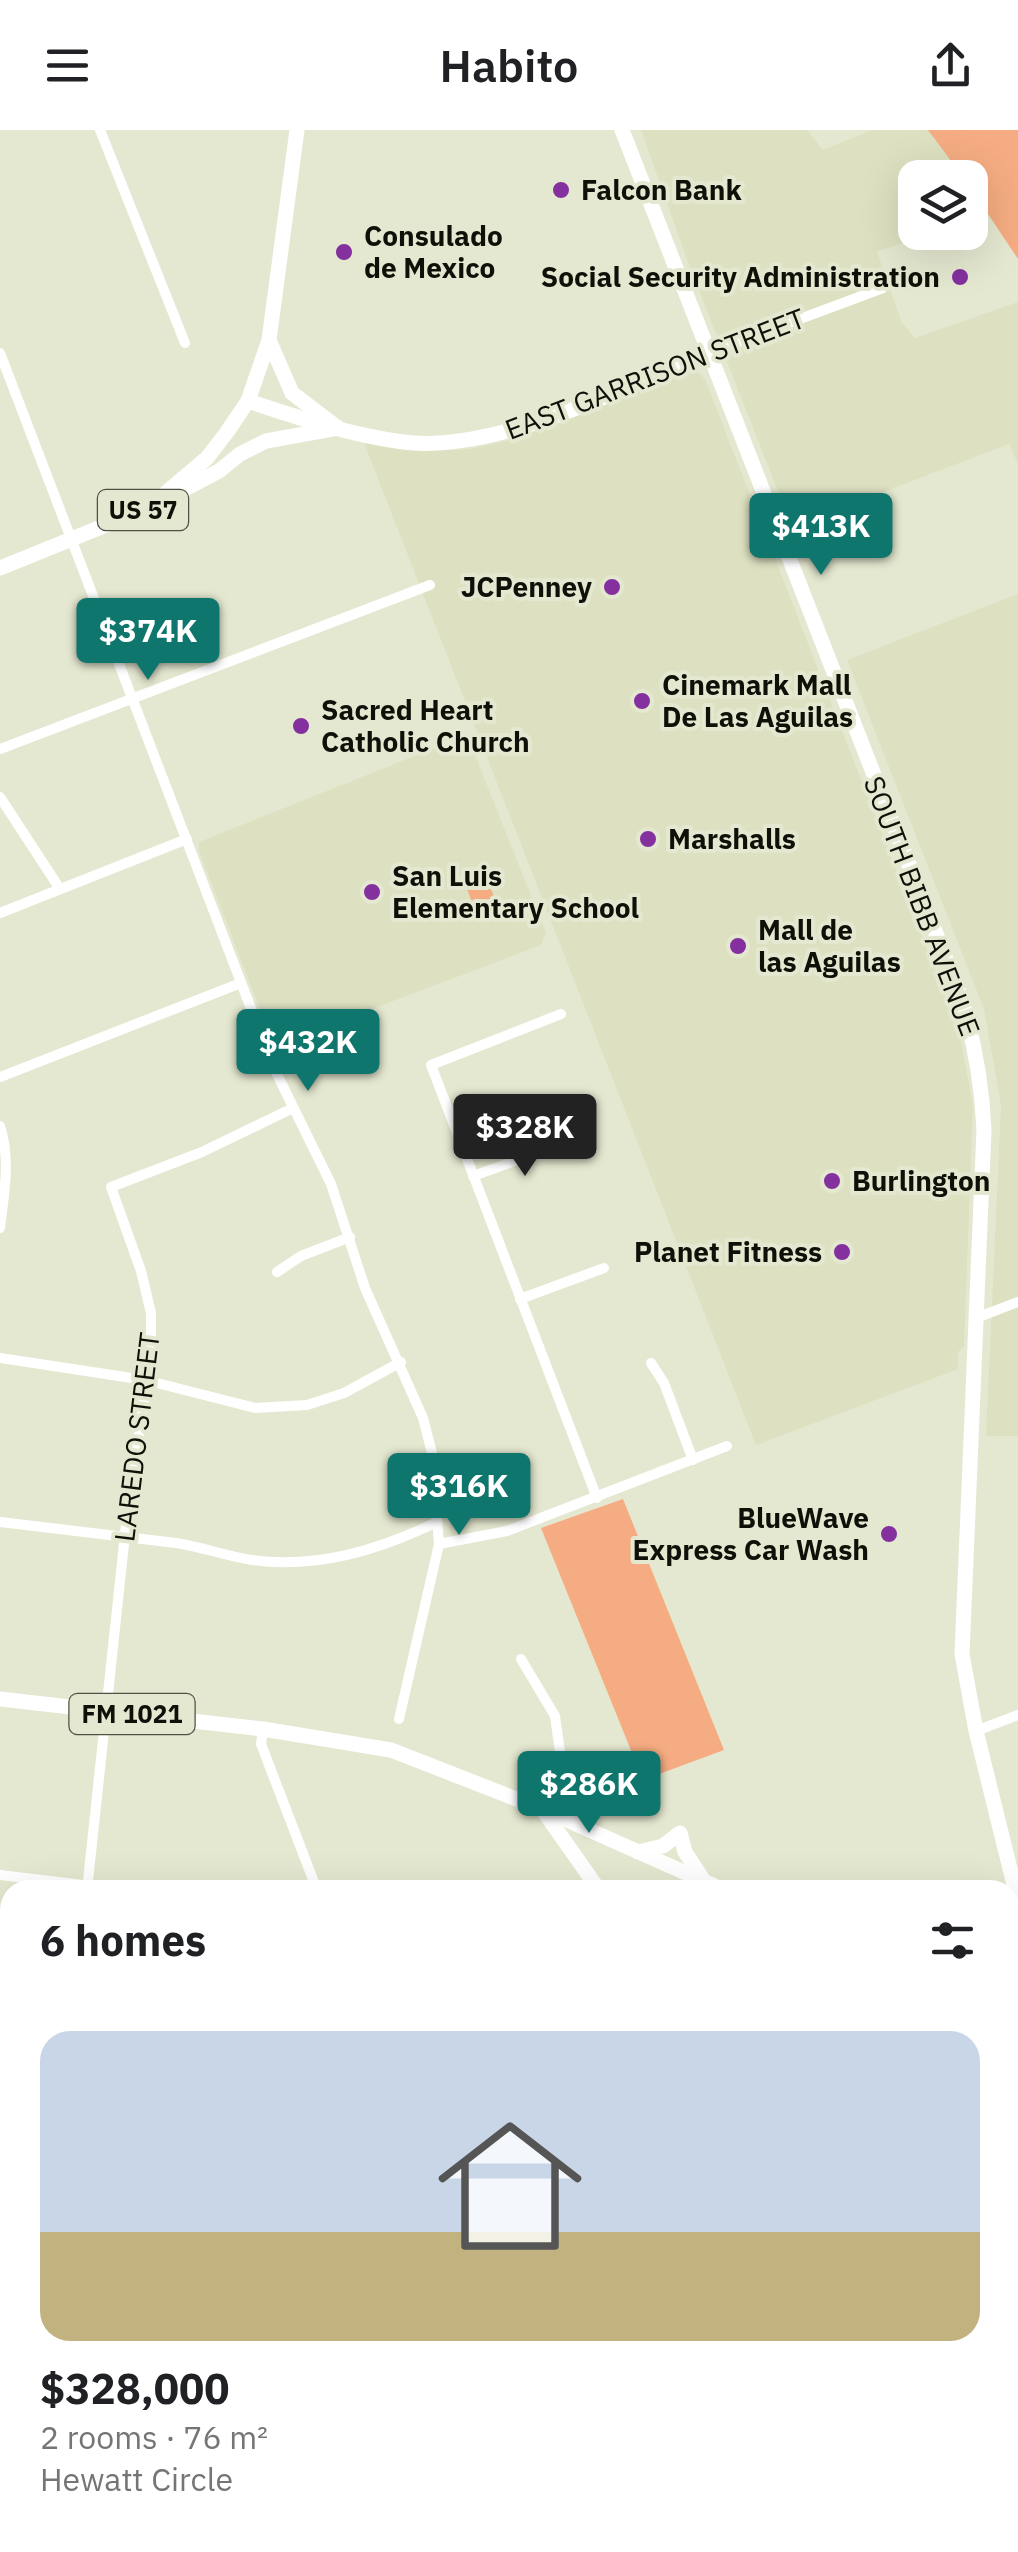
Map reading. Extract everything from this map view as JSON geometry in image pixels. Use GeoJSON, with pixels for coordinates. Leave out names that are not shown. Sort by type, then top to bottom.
{"type":"FeatureCollection","features":[{"type":"Feature","properties":{"kind":"main road","name":"US 57"},"geometry":{"type":"LineString","coordinates":[[0,568],[148,508],[207,458],[248,400],[269,340],[298,130]]}},
{"type":"Feature","properties":{"kind":"main road","name":"SOUTH BIBB AVENUE"},"geometry":{"type":"LineString","coordinates":[[622,130],[962,1000],[974,1042],[984,1130],[961,1624],[965,1679],[1013,1880]]}},
{"type":"Feature","properties":{"kind":"main road"},"geometry":{"type":"LineString","coordinates":[[269,340],[292,393],[338,428]]}},
{"type":"Feature","properties":{"kind":"main road","name":"EAST GARRISON STREET"},"geometry":{"type":"LineString","coordinates":[[248,400],[338,428],[405,442],[462,442],[496,435],[709,353]]}},
{"type":"Feature","properties":{"kind":"main road"},"geometry":{"type":"LineString","coordinates":[[148,508],[266,441],[338,428]]}},
{"type":"Feature","properties":{"kind":"main road","name":"FM 1021"},"geometry":{"type":"LineString","coordinates":[[0,1698],[264,1730],[390,1750],[542,1809],[700,1880]]}},
{"type":"Feature","properties":{"kind":"main road"},"geometry":{"type":"LineString","coordinates":[[542,1809],[591,1880]]}},
{"type":"Feature","properties":{"kind":"main road"},"geometry":{"type":"LineString","coordinates":[[638,1852],[662,1846],[680,1834],[685,1852],[703,1880]]}},
{"type":"Feature","properties":{"kind":"street"},"geometry":{"type":"LineString","coordinates":[[100,130],[184,342]]}},
{"type":"Feature","properties":{"kind":"street","name":"EAST GARRISON STREET"},"geometry":{"type":"LineString","coordinates":[[709,353],[883,288]]}},
{"type":"Feature","properties":{"kind":"street"},"geometry":{"type":"LineString","coordinates":[[0,353],[241,983],[293,1108],[331,1184],[365,1288],[418,1404],[432,1452],[439,1544],[399,1719]]}},
{"type":"Feature","properties":{"kind":"street"},"geometry":{"type":"LineString","coordinates":[[0,749],[430,585]]}},
{"type":"Feature","properties":{"kind":"street"},"geometry":{"type":"LineString","coordinates":[[0,797],[60,888]]}},
{"type":"Feature","properties":{"kind":"street"},"geometry":{"type":"LineString","coordinates":[[0,913],[187,839]]}},
{"type":"Feature","properties":{"kind":"street"},"geometry":{"type":"LineString","coordinates":[[0,1077],[241,983]]}},
{"type":"Feature","properties":{"kind":"street"},"geometry":{"type":"LineString","coordinates":[[561,1014],[431,1065],[596,1498]]}},
{"type":"Feature","properties":{"kind":"street","name":"LAREDO STREET"},"geometry":{"type":"LineString","coordinates":[[89,1880],[126,1537],[151,1352],[151,1314],[142,1271],[110,1187],[202,1152],[293,1108]]}},
{"type":"Feature","properties":{"kind":"street"},"geometry":{"type":"LineString","coordinates":[[0,1126],[7,1148],[7,1170],[0,1228]]}},
{"type":"Feature","properties":{"kind":"street"},"geometry":{"type":"LineString","coordinates":[[473,1176],[562,1144]]}},
{"type":"Feature","properties":{"kind":"street"},"geometry":{"type":"LineString","coordinates":[[276,1272],[300,1256],[350,1237]]}},
{"type":"Feature","properties":{"kind":"street"},"geometry":{"type":"LineString","coordinates":[[520,1299],[604,1268]]}},
{"type":"Feature","properties":{"kind":"street"},"geometry":{"type":"LineString","coordinates":[[976,1318],[1018,1302]]}},
{"type":"Feature","properties":{"kind":"street"},"geometry":{"type":"LineString","coordinates":[[0,1358],[145,1380],[255,1408],[307,1406],[344,1393],[400,1362]]}},
{"type":"Feature","properties":{"kind":"street"},"geometry":{"type":"LineString","coordinates":[[651,1364],[664,1383],[692,1460]]}},
{"type":"Feature","properties":{"kind":"street"},"geometry":{"type":"LineString","coordinates":[[439,1544],[507,1532],[728,1446]]}},
{"type":"Feature","properties":{"kind":"street"},"geometry":{"type":"LineString","coordinates":[[0,1522],[284,1562],[343,1557],[438,1522]]}},
{"type":"Feature","properties":{"kind":"street"},"geometry":{"type":"LineString","coordinates":[[522,1659],[555,1716],[560,1752],[542,1809]]}},
{"type":"Feature","properties":{"kind":"street"},"geometry":{"type":"LineString","coordinates":[[976,1731],[1018,1716]]}},
{"type":"Feature","properties":{"kind":"street"},"geometry":{"type":"LineString","coordinates":[[264,1730],[261,1744],[313,1880]]}},
{"type":"Feature","properties":{"kind":"street"},"geometry":{"type":"LineString","coordinates":[[0,1875],[34,1880]]}},
{"type":"Feature","properties":{"kind":"shaded area"},"geometry":{"type":"Polygon","coordinates":[[[641,130],[807,130],[823,150],[872,130],[928,130],[950,160],[898,160],[898,244],[877,252],[902,323],[915,338],[1018,302],[1018,464],[1009,444],[792,527],[689,265],[641,130]]]}},
{"type":"Feature","properties":{"kind":"shaded area"},"geometry":{"type":"Polygon","coordinates":[[[928,130],[1018,130],[1018,259],[988,214],[988,160],[950,160],[928,130]]]}},
{"type":"Feature","properties":{"kind":"shaded area"},"geometry":{"type":"Polygon","coordinates":[[[697,371],[705,379],[959,1031],[973,1105],[964,1346],[958,1352],[958,1369],[756,1445],[364,443],[435,451],[511,440],[685,372],[697,371]]]}},
{"type":"Feature","properties":{"kind":"shaded area"},"geometry":{"type":"Polygon","coordinates":[[[1018,594],[1018,1436],[986,1436],[1001,1105],[984,1009],[847,660],[1018,594]]]}},
{"type":"Feature","properties":{"kind":"shaded area","name":"San Luis Elementary School"},"geometry":{"type":"Polygon","coordinates":[[[467,735],[546,933],[541,945],[274,1046],[199,851],[199,842],[467,735]]]}},
{"type":"Feature","properties":{"kind":"shaded area"},"geometry":{"type":"Polygon","coordinates":[[[488,881],[494,897],[473,905],[467,889],[488,881]]]}},
{"type":"Feature","properties":{"kind":"shaded area"},"geometry":{"type":"Polygon","coordinates":[[[623,1499],[724,1750],[643,1780],[541,1528],[623,1499]]]}},
{"type":"Feature","properties":{"kind":"place","name":"Falcon Bank"},"geometry":{"type":"Point","coordinates":[561,190]}},
{"type":"Feature","properties":{"kind":"place","name":"Consulado de Mexico"},"geometry":{"type":"Point","coordinates":[344,252]}},
{"type":"Feature","properties":{"kind":"place","name":"Social Security Administration"},"geometry":{"type":"Point","coordinates":[960,277]}},
{"type":"Feature","properties":{"kind":"place","name":"JCPenney"},"geometry":{"type":"Point","coordinates":[612,587]}},
{"type":"Feature","properties":{"kind":"place","name":"Cinemark Mall De Las Aguilas"},"geometry":{"type":"Point","coordinates":[642,701]}},
{"type":"Feature","properties":{"kind":"place","name":"Sacred Heart Catholic Church"},"geometry":{"type":"Point","coordinates":[301,726]}},
{"type":"Feature","properties":{"kind":"place","name":"Marshalls"},"geometry":{"type":"Point","coordinates":[648,839]}},
{"type":"Feature","properties":{"kind":"place","name":"San Luis Elementary School"},"geometry":{"type":"Point","coordinates":[372,892]}},
{"type":"Feature","properties":{"kind":"place","name":"Mall de las Aguilas"},"geometry":{"type":"Point","coordinates":[738,946]}},
{"type":"Feature","properties":{"kind":"place","name":"Burlington"},"geometry":{"type":"Point","coordinates":[832,1181]}},
{"type":"Feature","properties":{"kind":"place","name":"Planet Fitness"},"geometry":{"type":"Point","coordinates":[842,1252]}},
{"type":"Feature","properties":{"kind":"place","name":"BlueWave Express Car Wash"},"geometry":{"type":"Point","coordinates":[889,1534]}}]}
